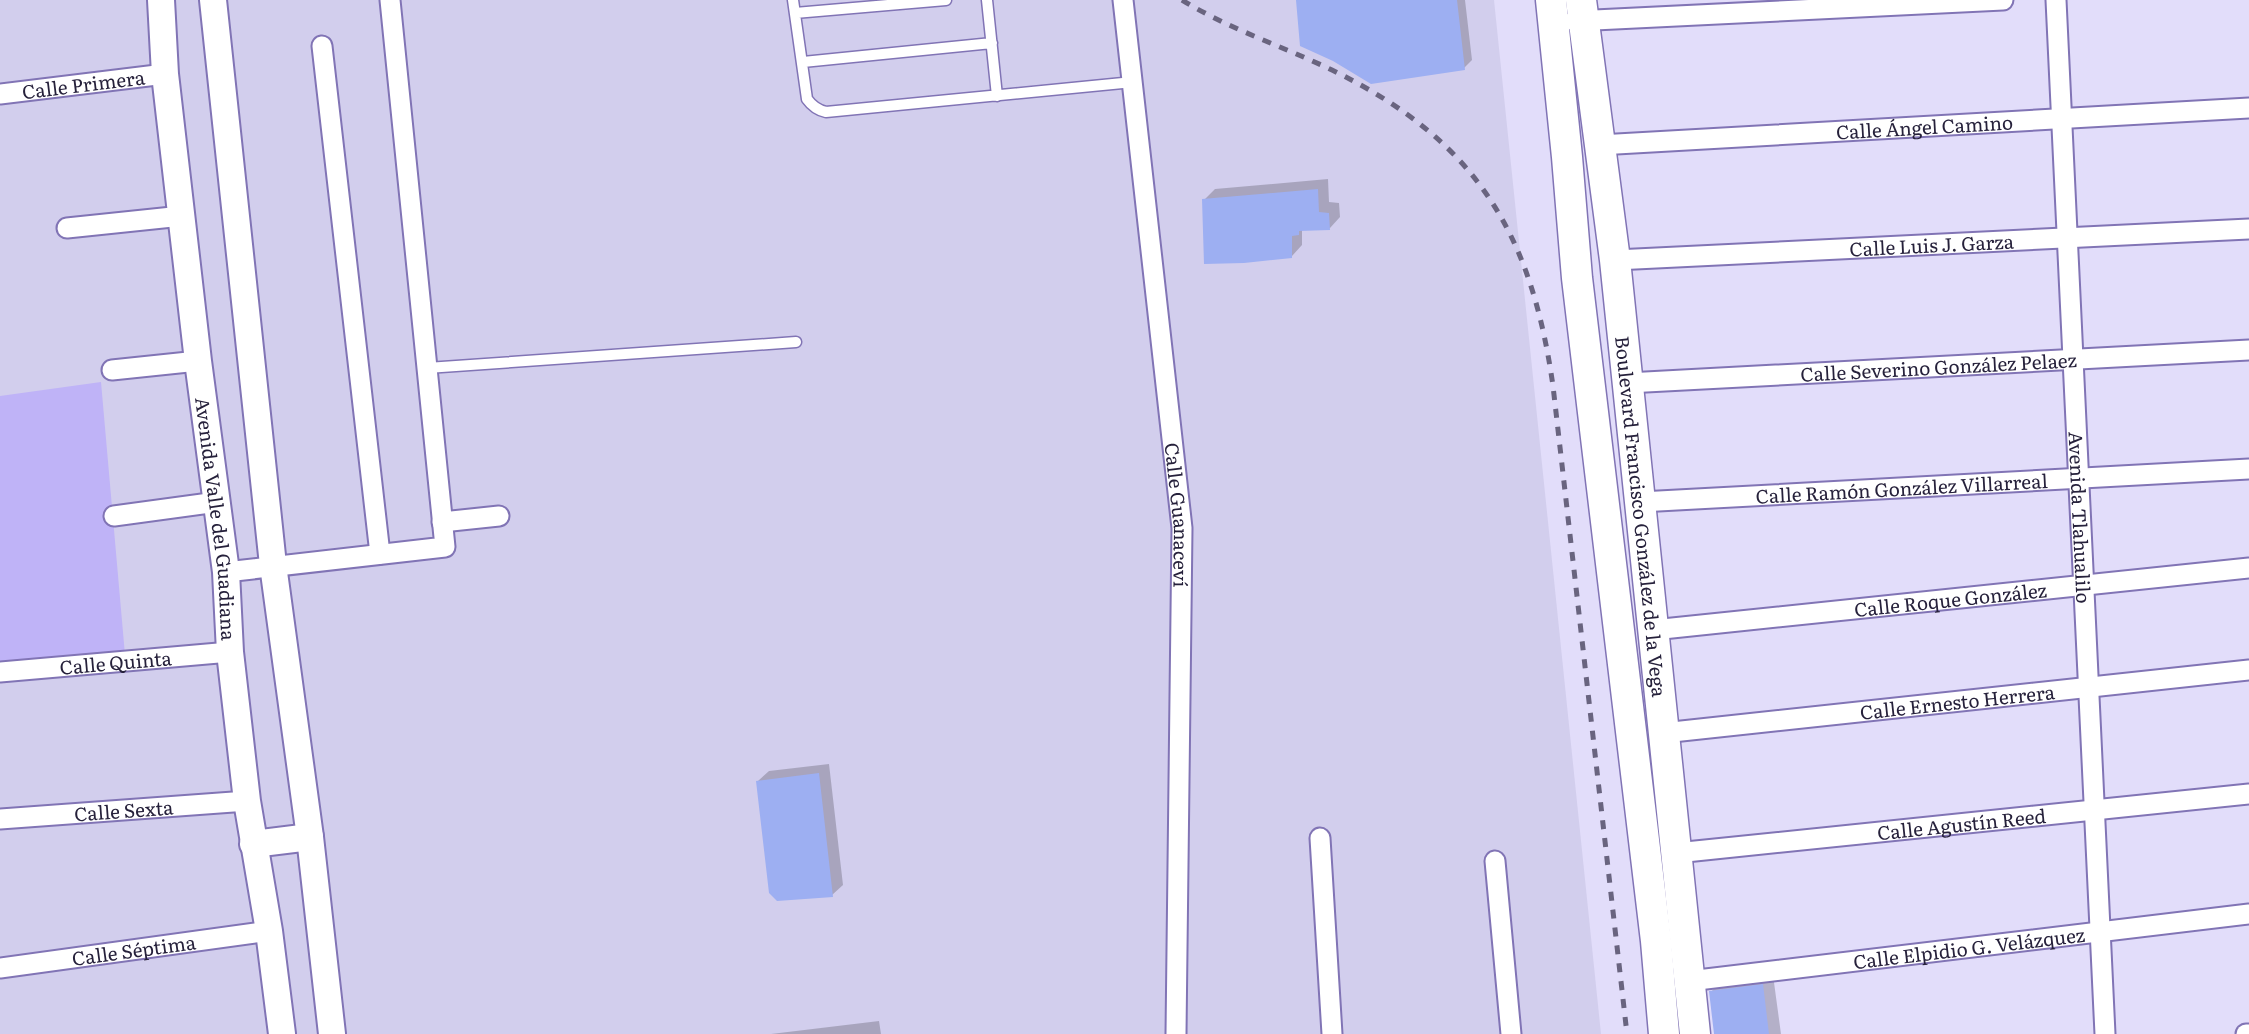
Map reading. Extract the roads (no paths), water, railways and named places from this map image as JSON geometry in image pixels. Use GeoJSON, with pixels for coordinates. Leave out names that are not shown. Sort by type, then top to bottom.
{"type":"FeatureCollection","features":[{"type":"Feature","properties":{"kind":"main road","name":"Avenida Valle del Guadiana"},"geometry":{"type":"LineString","coordinates":[[161,0],[165,74],[198,361],[226,572],[230,652],[247,801],[269,931],[282,1034]]}},
{"type":"Feature","properties":{"kind":"main road"},"geometry":{"type":"LineString","coordinates":[[213,0],[273,565],[310,836],[332,1034]]}},
{"type":"Feature","properties":{"kind":"main road","name":"Boulevard Francisco González de la Vega"},"geometry":{"type":"LineString","coordinates":[[1567,11],[1600,145],[1615,260],[1695,1034]]}},
{"type":"Feature","properties":{"kind":"main road","name":"Boulevard Francisco González de la Vega"},"geometry":{"type":"LineString","coordinates":[[1567,11],[1577,278],[1656,941],[1664,1034]]}},
{"type":"Feature","properties":{"kind":"main road"},"geometry":{"type":"LineString","coordinates":[[253,844],[310,836]]}},
{"type":"Feature","properties":{"kind":"street"},"geometry":{"type":"LineString","coordinates":[[226,572],[445,547],[390,0]]}},
{"type":"Feature","properties":{"kind":"street","name":"Calle Guanaceví"},"geometry":{"type":"LineString","coordinates":[[1123,0],[1182,528],[1175,1034]]}},
{"type":"Feature","properties":{"kind":"street"},"geometry":{"type":"LineString","coordinates":[[1567,11],[2003,0]]}},
{"type":"Feature","properties":{"kind":"street","name":"Avenida Tlahualilo"},"geometry":{"type":"LineString","coordinates":[[2056,0],[2105,1034]]}},
{"type":"Feature","properties":{"kind":"street"},"geometry":{"type":"LineString","coordinates":[[322,46],[380,554]]}},
{"type":"Feature","properties":{"kind":"street","name":"Calle Primera"},"geometry":{"type":"LineString","coordinates":[[0,94],[165,74]]}},
{"type":"Feature","properties":{"kind":"street","name":"Calle Ángel Camino"},"geometry":{"type":"LineString","coordinates":[[1600,145],[2249,108]]}},
{"type":"Feature","properties":{"kind":"street"},"geometry":{"type":"LineString","coordinates":[[67,228],[181,216]]}},
{"type":"Feature","properties":{"kind":"street","name":"Calle Luis J. Garza"},"geometry":{"type":"LineString","coordinates":[[1615,260],[2249,229]]}},
{"type":"Feature","properties":{"kind":"street","name":"Calle Severino González Pelaez"},"geometry":{"type":"LineString","coordinates":[[1628,383],[2249,350]]}},
{"type":"Feature","properties":{"kind":"street"},"geometry":{"type":"LineString","coordinates":[[113,370],[198,361]]}},
{"type":"Feature","properties":{"kind":"street","name":"Calle Ramón González Villarreal"},"geometry":{"type":"LineString","coordinates":[[1640,502],[2249,469]]}},
{"type":"Feature","properties":{"kind":"street"},"geometry":{"type":"LineString","coordinates":[[114,516],[217,502]]}},
{"type":"Feature","properties":{"kind":"street"},"geometry":{"type":"LineString","coordinates":[[442,522],[499,516]]}},
{"type":"Feature","properties":{"kind":"street","name":"Calle Roque González"},"geometry":{"type":"LineString","coordinates":[[1653,631],[2249,568]]}},
{"type":"Feature","properties":{"kind":"street","name":"Calle Quinta"},"geometry":{"type":"LineString","coordinates":[[0,672],[230,652]]}},
{"type":"Feature","properties":{"kind":"street","name":"Calle Ernesto Herrera"},"geometry":{"type":"LineString","coordinates":[[1664,733],[2249,670]]}},
{"type":"Feature","properties":{"kind":"street","name":"Calle Agustín Reed"},"geometry":{"type":"LineString","coordinates":[[1676,853],[2249,794]]}},
{"type":"Feature","properties":{"kind":"street","name":"Calle Sexta"},"geometry":{"type":"LineString","coordinates":[[0,820],[247,801]]}},
{"type":"Feature","properties":{"kind":"street"},"geometry":{"type":"LineString","coordinates":[[1320,838],[1332,1034]]}},
{"type":"Feature","properties":{"kind":"street"},"geometry":{"type":"LineString","coordinates":[[1495,861],[1511,1034]]}},
{"type":"Feature","properties":{"kind":"street","name":"Calle Elpidio G. Velázquez"},"geometry":{"type":"LineString","coordinates":[[1689,981],[2249,914]]}},
{"type":"Feature","properties":{"kind":"street","name":"Calle Séptima"},"geometry":{"type":"LineString","coordinates":[[0,968],[269,931]]}},
{"type":"Feature","properties":{"kind":"lane"},"geometry":{"type":"LineString","coordinates":[[793,0],[807,99],[815,108],[826,112],[1133,82]]}},
{"type":"Feature","properties":{"kind":"lane"},"geometry":{"type":"LineString","coordinates":[[795,13],[946,0]]}},
{"type":"Feature","properties":{"kind":"lane"},"geometry":{"type":"LineString","coordinates":[[987,0],[998,96]]}},
{"type":"Feature","properties":{"kind":"lane"},"geometry":{"type":"LineString","coordinates":[[803,61],[992,43]]}},
{"type":"Feature","properties":{"kind":"lane"},"geometry":{"type":"LineString","coordinates":[[427,368],[796,342]]}},
{"type":"Feature","properties":{"kind":"railway"},"geometry":{"type":"LineString","coordinates":[[1182,0],[1237,29],[1332,70],[1382,97],[1424,127],[1459,160],[1488,196],[1511,236],[1529,281],[1543,331],[1553,386],[1627,1034]]}}]}
